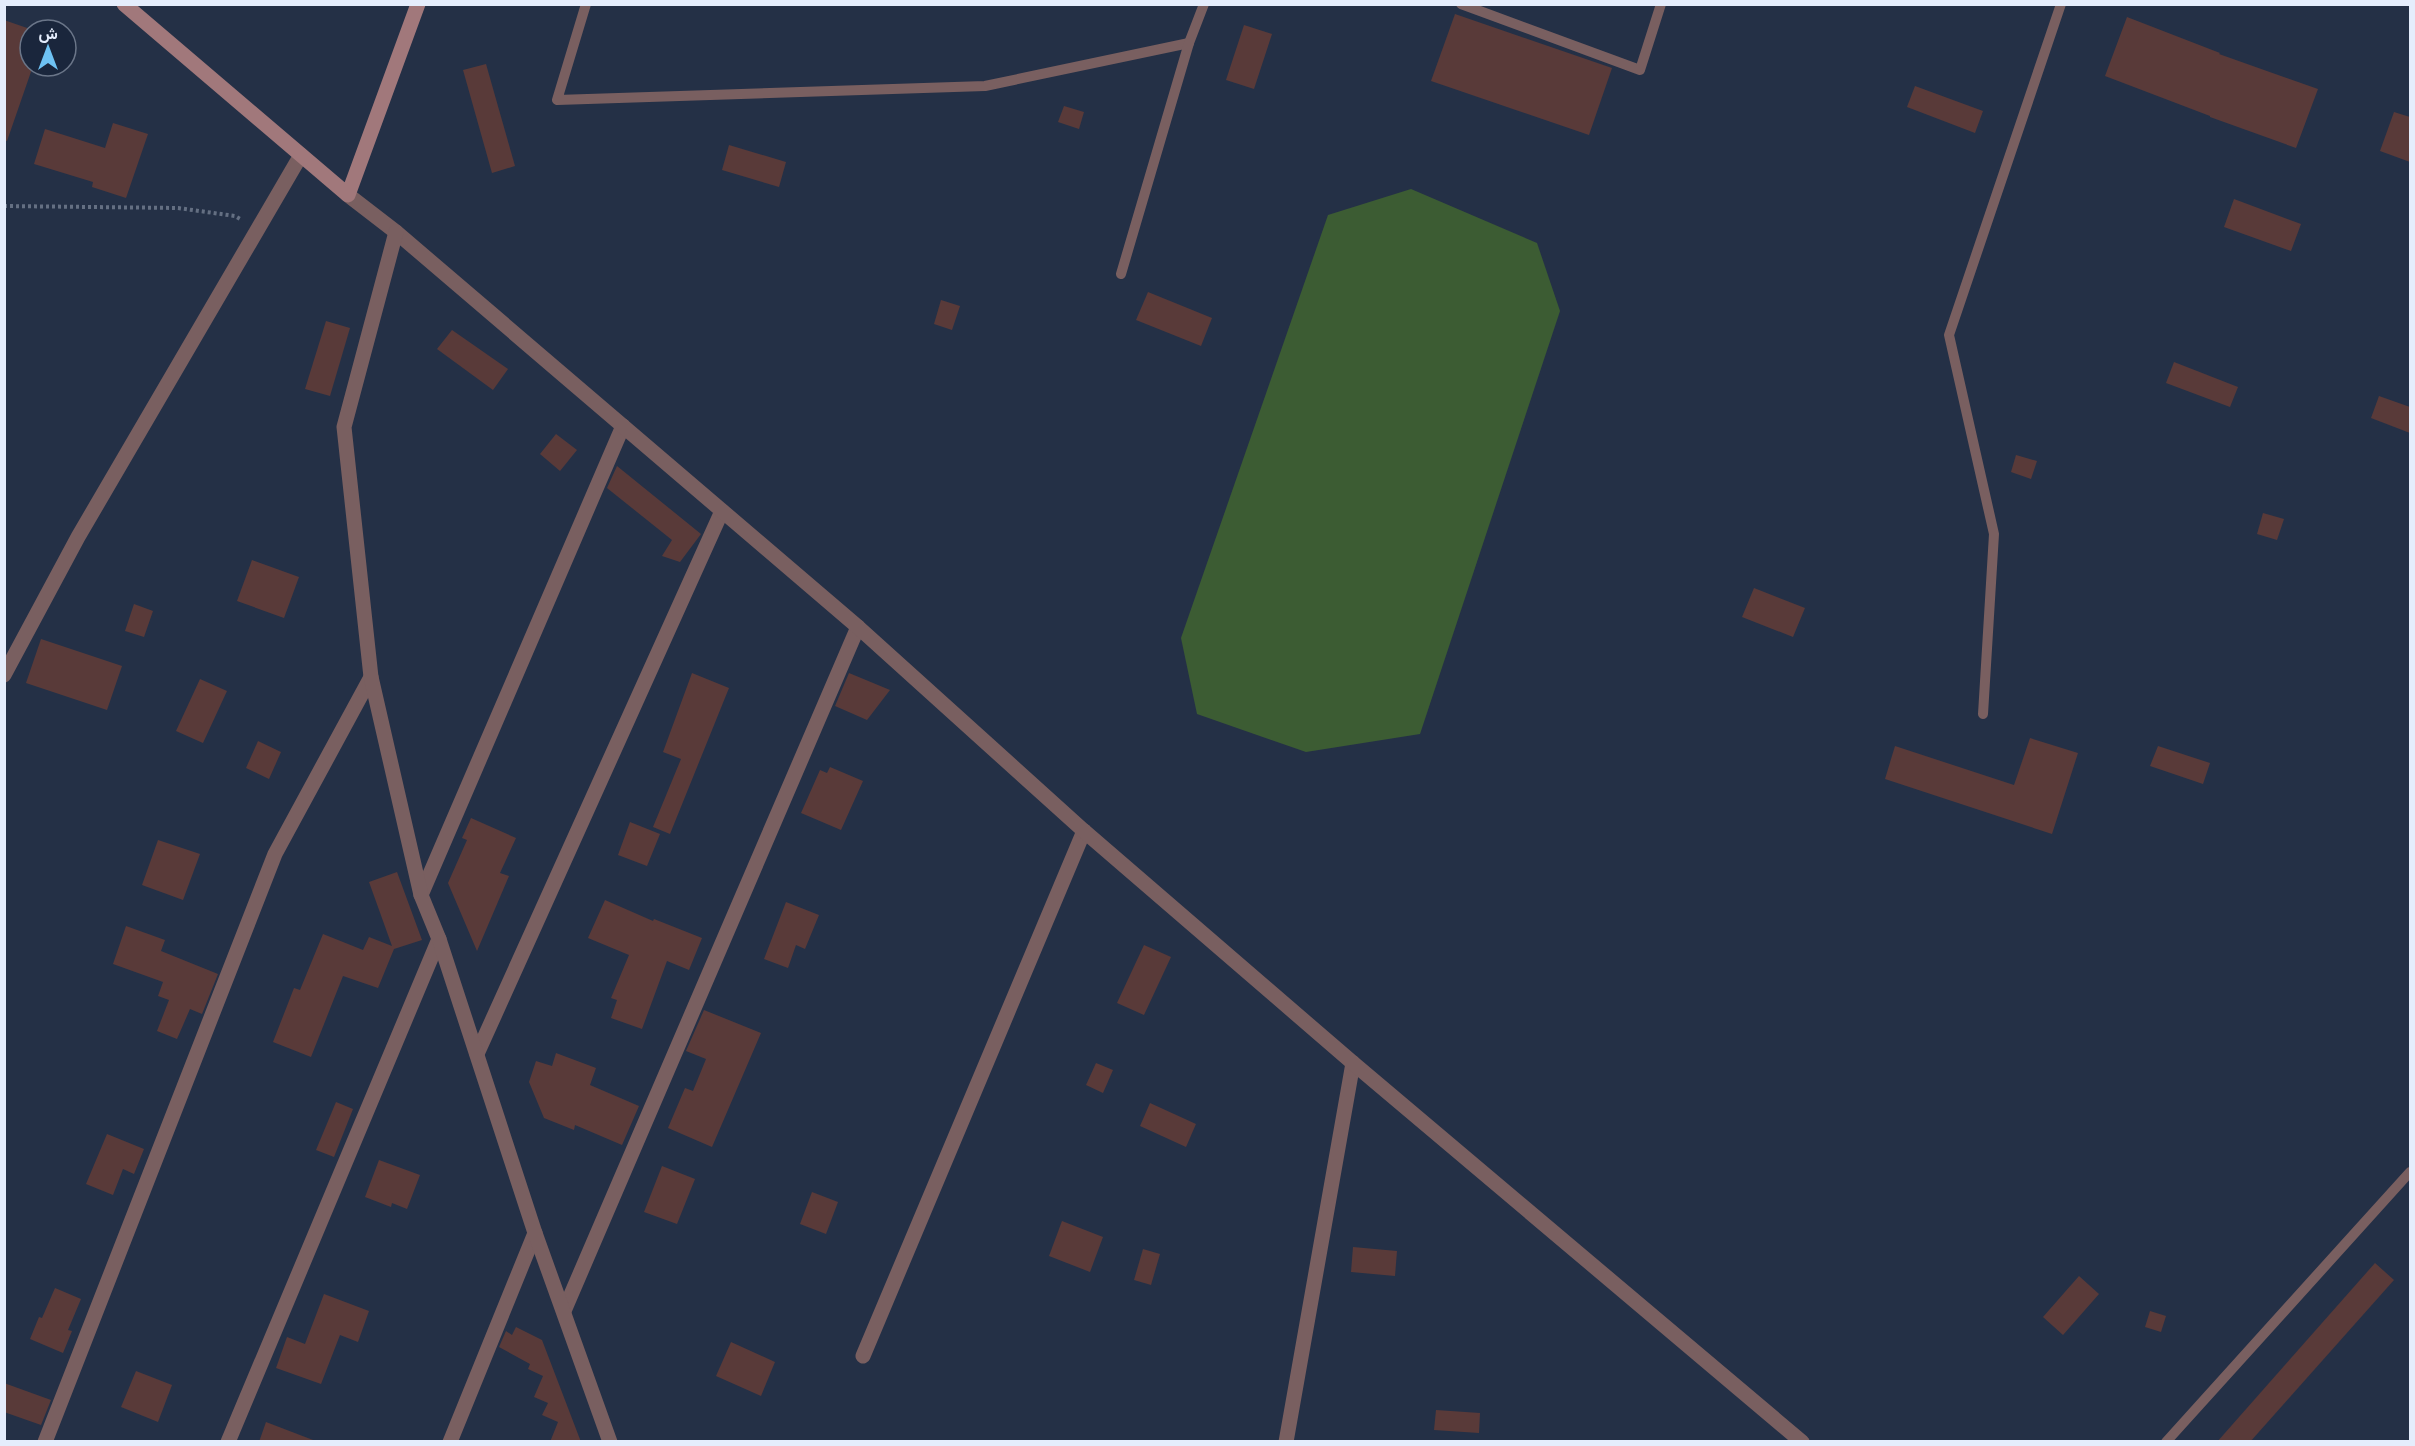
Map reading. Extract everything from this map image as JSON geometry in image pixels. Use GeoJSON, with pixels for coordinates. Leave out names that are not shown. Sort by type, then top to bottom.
{"type":"FeatureCollection","features":[{"type":"Feature","properties":{"kind":"main road"},"geometry":{"type":"LineString","coordinates":[[124,4],[348,195],[418,4]]}},
{"type":"Feature","properties":{"kind":"street"},"geometry":{"type":"LineString","coordinates":[[4,675],[78,537],[301,155]]}},
{"type":"Feature","properties":{"kind":"street"},"geometry":{"type":"LineString","coordinates":[[348,195],[396,232],[858,627],[1084,831],[1353,1063],[1802,1442]]}},
{"type":"Feature","properties":{"kind":"street"},"geometry":{"type":"LineString","coordinates":[[396,232],[344,427],[371,677],[421,895],[439,939],[535,1233],[610,1442]]}},
{"type":"Feature","properties":{"kind":"street"},"geometry":{"type":"LineString","coordinates":[[421,895],[623,426]]}},
{"type":"Feature","properties":{"kind":"street"},"geometry":{"type":"LineString","coordinates":[[477,1054],[722,511]]}},
{"type":"Feature","properties":{"kind":"street"},"geometry":{"type":"LineString","coordinates":[[564,1311],[858,627]]}},
{"type":"Feature","properties":{"kind":"street"},"geometry":{"type":"LineString","coordinates":[[45,1442],[275,854],[371,677]]}},
{"type":"Feature","properties":{"kind":"street"},"geometry":{"type":"LineString","coordinates":[[863,1356],[1084,831]]}},
{"type":"Feature","properties":{"kind":"street"},"geometry":{"type":"LineString","coordinates":[[228,1442],[439,939]]}},
{"type":"Feature","properties":{"kind":"street"},"geometry":{"type":"LineString","coordinates":[[1286,1442],[1353,1063]]}},
{"type":"Feature","properties":{"kind":"street"},"geometry":{"type":"LineString","coordinates":[[450,1442],[535,1233]]}},
{"type":"Feature","properties":{"kind":"lane"},"geometry":{"type":"LineString","coordinates":[[586,4],[556,100],[986,86],[1189,43]]}},
{"type":"Feature","properties":{"kind":"lane"},"geometry":{"type":"LineString","coordinates":[[1121,274],[1189,43],[1204,4]]}},
{"type":"Feature","properties":{"kind":"lane"},"geometry":{"type":"LineString","coordinates":[[1461,4],[1640,70],[1661,4]]}},
{"type":"Feature","properties":{"kind":"lane"},"geometry":{"type":"LineString","coordinates":[[1983,714],[1994,534],[1949,335],[2061,4]]}},
{"type":"Feature","properties":{"kind":"lane"},"geometry":{"type":"LineString","coordinates":[[2166,1442],[2410,1172]]}},
{"type":"Feature","properties":{"kind":"path"},"geometry":{"type":"LineString","coordinates":[[4,206],[178,208],[235,216],[258,229]]}},
{"type":"Feature","properties":{"kind":"green space"},"geometry":{"type":"Polygon","coordinates":[[[1411,189],[1537,243],[1560,311],[1420,734],[1306,752],[1197,714],[1181,638],[1328,215],[1411,189]]]}},
{"type":"Feature","properties":{"kind":"building"},"geometry":{"type":"Polygon","coordinates":[[[1455,14],[1612,68],[1589,135],[1431,81],[1455,14]]]}},
{"type":"Feature","properties":{"kind":"building"},"geometry":{"type":"Polygon","coordinates":[[[2127,17],[2219,54],[2318,89],[2296,148],[2105,76],[2127,17]]]}},
{"type":"Feature","properties":{"kind":"building"},"geometry":{"type":"Polygon","coordinates":[[[4,20],[18,25],[18,78],[29,78],[7,141],[4,140],[4,20]]]}},
{"type":"Feature","properties":{"kind":"building"},"geometry":{"type":"Polygon","coordinates":[[[1244,25],[1272,34],[1254,89],[1226,80],[1244,25]]]}},
{"type":"Feature","properties":{"kind":"building"},"geometry":{"type":"Polygon","coordinates":[[[486,64],[515,166],[492,173],[463,70],[486,64]]]}},
{"type":"Feature","properties":{"kind":"building"},"geometry":{"type":"Polygon","coordinates":[[[1915,86],[1983,111],[1975,133],[1907,107],[1915,86]]]}},
{"type":"Feature","properties":{"kind":"building"},"geometry":{"type":"Polygon","coordinates":[[[1064,106],[1084,112],[1079,129],[1058,122],[1064,106]]]}},
{"type":"Feature","properties":{"kind":"building"},"geometry":{"type":"Polygon","coordinates":[[[2394,112],[2410,117],[2410,162],[2380,151],[2394,112]]]}},
{"type":"Feature","properties":{"kind":"building"},"geometry":{"type":"Polygon","coordinates":[[[113,123],[148,134],[126,198],[92,187],[93,182],[34,164],[45,129],[105,148],[113,123]]]}},
{"type":"Feature","properties":{"kind":"building"},"geometry":{"type":"Polygon","coordinates":[[[729,145],[786,162],[779,187],[722,170],[729,145]]]}},
{"type":"Feature","properties":{"kind":"building"},"geometry":{"type":"Polygon","coordinates":[[[2234,199],[2301,224],[2291,251],[2224,227],[2234,199]]]}},
{"type":"Feature","properties":{"kind":"building"},"geometry":{"type":"Polygon","coordinates":[[[1148,292],[1212,318],[1201,346],[1136,320],[1148,292]]]}},
{"type":"Feature","properties":{"kind":"building"},"geometry":{"type":"Polygon","coordinates":[[[941,300],[960,306],[952,330],[934,324],[941,300]]]}},
{"type":"Feature","properties":{"kind":"building"},"geometry":{"type":"Polygon","coordinates":[[[326,321],[350,328],[330,396],[305,389],[326,321]]]}},
{"type":"Feature","properties":{"kind":"building"},"geometry":{"type":"Polygon","coordinates":[[[452,330],[508,369],[493,390],[437,349],[452,330]]]}},
{"type":"Feature","properties":{"kind":"building"},"geometry":{"type":"Polygon","coordinates":[[[2174,362],[2238,387],[2230,407],[2166,383],[2174,362]]]}},
{"type":"Feature","properties":{"kind":"building"},"geometry":{"type":"Polygon","coordinates":[[[2379,396],[2410,407],[2410,433],[2371,418],[2379,396]]]}},
{"type":"Feature","properties":{"kind":"building"},"geometry":{"type":"Polygon","coordinates":[[[556,434],[577,450],[560,471],[540,454],[556,434]]]}},
{"type":"Feature","properties":{"kind":"building"},"geometry":{"type":"Polygon","coordinates":[[[2016,455],[2037,461],[2031,479],[2011,472],[2016,455]]]}},
{"type":"Feature","properties":{"kind":"building"},"geometry":{"type":"Polygon","coordinates":[[[617,466],[701,534],[680,562],[662,556],[672,540],[607,488],[617,466]]]}},
{"type":"Feature","properties":{"kind":"building"},"geometry":{"type":"Polygon","coordinates":[[[2263,513],[2284,519],[2277,540],[2257,534],[2263,513]]]}},
{"type":"Feature","properties":{"kind":"building"},"geometry":{"type":"Polygon","coordinates":[[[252,560],[299,577],[284,618],[237,601],[252,560]]]}},
{"type":"Feature","properties":{"kind":"building"},"geometry":{"type":"Polygon","coordinates":[[[1754,588],[1805,608],[1793,637],[1742,617],[1754,588]]]}},
{"type":"Feature","properties":{"kind":"building"},"geometry":{"type":"Polygon","coordinates":[[[134,604],[153,611],[144,637],[125,631],[134,604]]]}},
{"type":"Feature","properties":{"kind":"building"},"geometry":{"type":"Polygon","coordinates":[[[41,639],[122,666],[107,710],[26,683],[41,639]]]}},
{"type":"Feature","properties":{"kind":"building"},"geometry":{"type":"Polygon","coordinates":[[[692,673],[729,688],[670,834],[653,827],[681,759],[663,752],[692,673]]]}},
{"type":"Feature","properties":{"kind":"building"},"geometry":{"type":"Polygon","coordinates":[[[849,673],[890,690],[867,720],[835,706],[849,673]]]}},
{"type":"Feature","properties":{"kind":"building"},"geometry":{"type":"Polygon","coordinates":[[[200,679],[227,691],[203,743],[176,731],[200,679]]]}},
{"type":"Feature","properties":{"kind":"building"},"geometry":{"type":"Polygon","coordinates":[[[2030,738],[2078,753],[2052,834],[1885,779],[1895,746],[2014,785],[2030,738]]]}},
{"type":"Feature","properties":{"kind":"building"},"geometry":{"type":"Polygon","coordinates":[[[258,741],[281,752],[269,779],[246,768],[258,741]]]}},
{"type":"Feature","properties":{"kind":"building"},"geometry":{"type":"Polygon","coordinates":[[[2158,746],[2210,763],[2203,784],[2150,766],[2158,746]]]}},
{"type":"Feature","properties":{"kind":"building"},"geometry":{"type":"Polygon","coordinates":[[[830,767],[863,781],[841,830],[801,813],[820,770],[827,773],[830,767]]]}},
{"type":"Feature","properties":{"kind":"building"},"geometry":{"type":"Polygon","coordinates":[[[471,818],[516,838],[500,873],[509,876],[477,951],[448,883],[467,840],[462,838],[471,818]]]}},
{"type":"Feature","properties":{"kind":"building"},"geometry":{"type":"Polygon","coordinates":[[[630,822],[660,834],[647,866],[618,855],[630,822]]]}},
{"type":"Feature","properties":{"kind":"building"},"geometry":{"type":"Polygon","coordinates":[[[158,840],[200,854],[183,900],[142,885],[158,840]]]}},
{"type":"Feature","properties":{"kind":"building"},"geometry":{"type":"Polygon","coordinates":[[[397,872],[422,940],[394,949],[378,988],[343,976],[311,1057],[273,1042],[294,988],[300,990],[323,934],[363,950],[369,937],[392,946],[369,882],[397,872]]]}},
{"type":"Feature","properties":{"kind":"building"},"geometry":{"type":"Polygon","coordinates":[[[605,900],[653,921],[654,919],[702,938],[689,970],[667,961],[642,1029],[611,1018],[617,1000],[611,998],[629,955],[588,938],[605,900]]]}},
{"type":"Feature","properties":{"kind":"building"},"geometry":{"type":"Polygon","coordinates":[[[786,902],[819,915],[805,949],[796,945],[788,968],[764,959],[786,902]]]}},
{"type":"Feature","properties":{"kind":"building"},"geometry":{"type":"Polygon","coordinates":[[[126,926],[165,940],[161,951],[218,974],[202,1014],[190,1009],[177,1039],[157,1031],[169,1000],[158,996],[163,982],[113,964],[126,926]]]}},
{"type":"Feature","properties":{"kind":"building"},"geometry":{"type":"Polygon","coordinates":[[[1144,945],[1171,957],[1144,1015],[1117,1003],[1144,945]]]}},
{"type":"Feature","properties":{"kind":"building"},"geometry":{"type":"Polygon","coordinates":[[[704,1010],[761,1033],[712,1147],[668,1128],[685,1088],[693,1091],[706,1059],[686,1051],[704,1010]]]}},
{"type":"Feature","properties":{"kind":"building"},"geometry":{"type":"Polygon","coordinates":[[[556,1053],[596,1068],[590,1085],[639,1106],[622,1145],[575,1125],[574,1130],[544,1118],[529,1082],[536,1061],[552,1066],[556,1053]]]}},
{"type":"Feature","properties":{"kind":"building"},"geometry":{"type":"Polygon","coordinates":[[[1096,1063],[1113,1070],[1103,1093],[1086,1085],[1096,1063]]]}},
{"type":"Feature","properties":{"kind":"building"},"geometry":{"type":"Polygon","coordinates":[[[336,1102],[353,1109],[334,1157],[316,1150],[336,1102]]]}},
{"type":"Feature","properties":{"kind":"building"},"geometry":{"type":"Polygon","coordinates":[[[1150,1103],[1196,1124],[1186,1147],[1140,1126],[1150,1103]]]}},
{"type":"Feature","properties":{"kind":"building"},"geometry":{"type":"Polygon","coordinates":[[[107,1134],[144,1149],[134,1174],[123,1169],[113,1195],[86,1184],[107,1134]]]}},
{"type":"Feature","properties":{"kind":"building"},"geometry":{"type":"Polygon","coordinates":[[[379,1160],[420,1175],[407,1209],[392,1203],[391,1207],[365,1197],[379,1160]]]}},
{"type":"Feature","properties":{"kind":"building"},"geometry":{"type":"Polygon","coordinates":[[[662,1166],[695,1179],[677,1224],[644,1212],[662,1166]]]}},
{"type":"Feature","properties":{"kind":"building"},"geometry":{"type":"Polygon","coordinates":[[[812,1192],[838,1202],[826,1234],[800,1224],[812,1192]]]}},
{"type":"Feature","properties":{"kind":"building"},"geometry":{"type":"Polygon","coordinates":[[[1062,1221],[1103,1237],[1090,1272],[1049,1256],[1062,1221]]]}},
{"type":"Feature","properties":{"kind":"building"},"geometry":{"type":"Polygon","coordinates":[[[1353,1247],[1397,1251],[1395,1276],[1351,1272],[1353,1247]]]}},
{"type":"Feature","properties":{"kind":"building"},"geometry":{"type":"Polygon","coordinates":[[[1143,1249],[1160,1254],[1151,1285],[1134,1280],[1143,1249]]]}},
{"type":"Feature","properties":{"kind":"building"},"geometry":{"type":"Polygon","coordinates":[[[2375,1263],[2394,1280],[2250,1442],[2217,1442],[2375,1263]]]}},
{"type":"Feature","properties":{"kind":"building"},"geometry":{"type":"Polygon","coordinates":[[[2079,1276],[2099,1294],[2063,1335],[2043,1317],[2079,1276]]]}},
{"type":"Feature","properties":{"kind":"building"},"geometry":{"type":"Polygon","coordinates":[[[55,1288],[81,1299],[68,1330],[72,1331],[63,1353],[30,1339],[55,1288]]]}},
{"type":"Feature","properties":{"kind":"building"},"geometry":{"type":"Polygon","coordinates":[[[324,1294],[369,1311],[358,1342],[340,1335],[321,1384],[276,1368],[287,1337],[305,1344],[324,1294]]]}},
{"type":"Feature","properties":{"kind":"building"},"geometry":{"type":"Polygon","coordinates":[[[2150,1311],[2166,1316],[2161,1332],[2145,1327],[2150,1311]]]}},
{"type":"Feature","properties":{"kind":"building"},"geometry":{"type":"Polygon","coordinates":[[[516,1327],[542,1340],[581,1442],[550,1442],[558,1422],[542,1415],[548,1403],[534,1397],[543,1376],[528,1369],[530,1364],[499,1347],[506,1331],[512,1335],[516,1327]]]}},
{"type":"Feature","properties":{"kind":"building"},"geometry":{"type":"Polygon","coordinates":[[[731,1342],[775,1362],[761,1396],[716,1376],[731,1342]]]}},
{"type":"Feature","properties":{"kind":"building"},"geometry":{"type":"Polygon","coordinates":[[[136,1371],[172,1385],[158,1422],[121,1407],[136,1371]]]}},
{"type":"Feature","properties":{"kind":"building"},"geometry":{"type":"Polygon","coordinates":[[[4,1383],[51,1400],[41,1425],[4,1412],[4,1383]]]}},
{"type":"Feature","properties":{"kind":"building"},"geometry":{"type":"Polygon","coordinates":[[[1436,1410],[1480,1413],[1479,1433],[1434,1430],[1436,1410]]]}},
{"type":"Feature","properties":{"kind":"building"},"geometry":{"type":"Polygon","coordinates":[[[266,1422],[313,1440],[312,1442],[259,1442],[266,1422]]]}}]}
